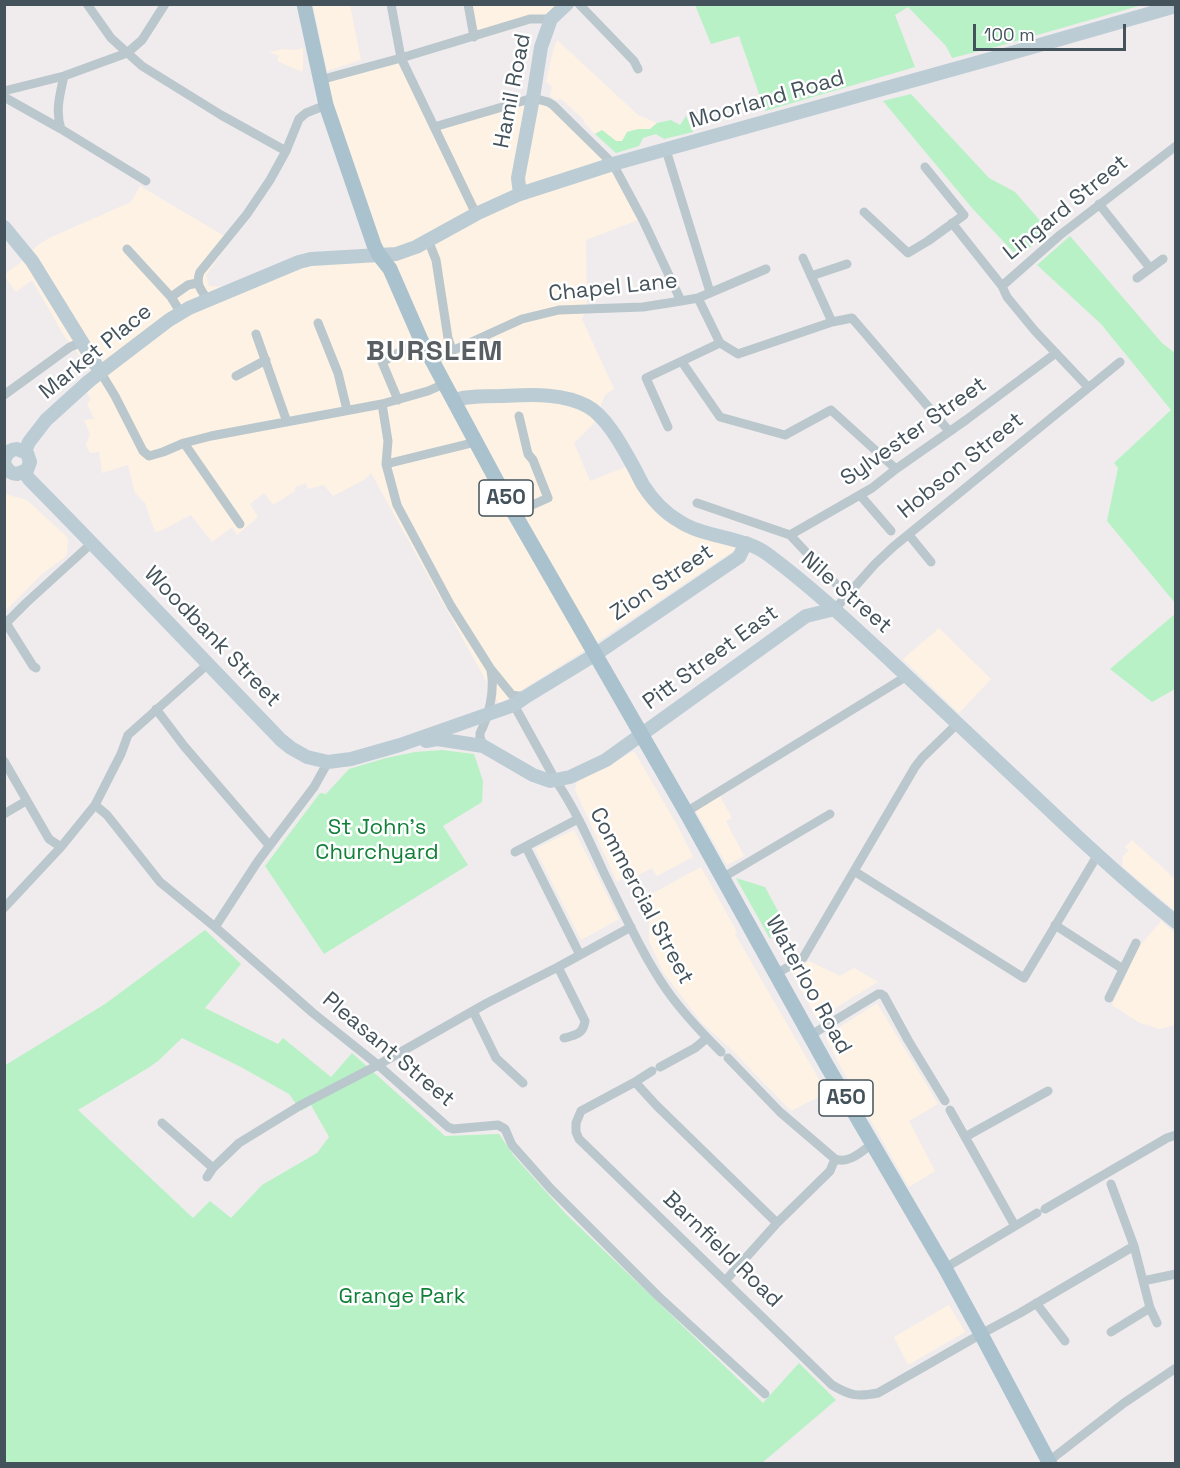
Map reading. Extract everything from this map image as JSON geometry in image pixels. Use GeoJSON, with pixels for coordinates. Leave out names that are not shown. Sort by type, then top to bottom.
{"type":"FeatureCollection","features":[{"type":"Feature","properties":{"kind":"main road","name":"A50"},"geometry":{"type":"LineString","coordinates":[[304,4],[326,105],[379,255],[390,269],[421,340],[514,513],[596,654]]}},
{"type":"Feature","properties":{"kind":"main road","name":"Hamil Road"},"geometry":{"type":"LineString","coordinates":[[520,194],[518,178],[541,47],[551,19],[567,4]]}},
{"type":"Feature","properties":{"kind":"main road","name":"Moorland Road"},"geometry":{"type":"LineString","coordinates":[[379,255],[396,254],[411,249],[476,214],[520,194],[613,164],[1176,6]]}},
{"type":"Feature","properties":{"kind":"main road"},"geometry":{"type":"LineString","coordinates":[[4,227],[32,261],[101,373]]}},
{"type":"Feature","properties":{"kind":"main road","name":"Market Place"},"geometry":{"type":"LineString","coordinates":[[24,452],[46,420],[89,381],[181,313],[305,260],[379,255]]}},
{"type":"Feature","properties":{"kind":"main road","name":"Nile Street"},"geometry":{"type":"LineString","coordinates":[[453,400],[465,397],[547,396],[571,400],[588,406],[601,418],[654,500],[680,522],[692,528],[746,543],[768,554],[835,609],[1098,856],[1176,922]]}},
{"type":"Feature","properties":{"kind":"main road"},"geometry":{"type":"LineString","coordinates":[[17,449],[24,452],[30,462],[21,474],[9,471],[5,464],[6,455],[11,450],[17,449]]}},
{"type":"Feature","properties":{"kind":"main road","name":"Woodbank Street"},"geometry":{"type":"LineString","coordinates":[[24,472],[291,748],[307,757],[328,762],[351,759],[400,745]]}},
{"type":"Feature","properties":{"kind":"main road","name":"Zion Street"},"geometry":{"type":"LineString","coordinates":[[400,745],[514,705],[596,654],[739,557],[746,543]]}},
{"type":"Feature","properties":{"kind":"main road","name":"Pitt Street East"},"geometry":{"type":"LineString","coordinates":[[556,781],[606,760],[806,616],[812,607],[814,592]]}},
{"type":"Feature","properties":{"kind":"main road","name":"Pitt Street East"},"geometry":{"type":"LineString","coordinates":[[806,616],[835,609]]}},
{"type":"Feature","properties":{"kind":"main road","name":"Waterloo Road"},"geometry":{"type":"LineString","coordinates":[[596,654],[872,1144],[945,1268],[1049,1462]]}},
{"type":"Feature","properties":{"kind":"main road"},"geometry":{"type":"LineString","coordinates":[[400,745],[437,740],[483,746],[542,779],[556,781]]}},
{"type":"Feature","properties":{"kind":"street"},"geometry":{"type":"LineString","coordinates":[[87,4],[111,38],[142,66],[221,115],[286,150]]}},
{"type":"Feature","properties":{"kind":"street"},"geometry":{"type":"LineString","coordinates":[[4,91],[64,76],[127,54],[142,40],[165,4]]}},
{"type":"Feature","properties":{"kind":"street"},"geometry":{"type":"LineString","coordinates":[[391,4],[401,58],[476,214]]}},
{"type":"Feature","properties":{"kind":"street"},"geometry":{"type":"LineString","coordinates":[[468,4],[474,36]]}},
{"type":"Feature","properties":{"kind":"street"},"geometry":{"type":"LineString","coordinates":[[579,4],[634,61],[638,69]]}},
{"type":"Feature","properties":{"kind":"street"},"geometry":{"type":"LineString","coordinates":[[320,80],[530,19],[551,19]]}},
{"type":"Feature","properties":{"kind":"street"},"geometry":{"type":"LineString","coordinates":[[61,129],[57,119],[57,110],[64,76]]}},
{"type":"Feature","properties":{"kind":"street"},"geometry":{"type":"LineString","coordinates":[[4,97],[137,171],[146,181]]}},
{"type":"Feature","properties":{"kind":"street"},"geometry":{"type":"LineString","coordinates":[[434,127],[533,98],[548,102],[613,164],[681,301]]}},
{"type":"Feature","properties":{"kind":"street"},"geometry":{"type":"LineString","coordinates":[[208,300],[197,283],[200,272],[247,214],[270,180],[286,150],[298,119],[326,105]]}},
{"type":"Feature","properties":{"kind":"street","name":"Lingard Street"},"geometry":{"type":"LineString","coordinates":[[1088,387],[1007,297],[1002,286],[1099,204],[1176,146]]}},
{"type":"Feature","properties":{"kind":"street"},"geometry":{"type":"LineString","coordinates":[[666,150],[710,292]]}},
{"type":"Feature","properties":{"kind":"street"},"geometry":{"type":"LineString","coordinates":[[864,212],[908,254],[964,215],[925,167]]}},
{"type":"Feature","properties":{"kind":"street"},"geometry":{"type":"LineString","coordinates":[[1099,204],[1150,268]]}},
{"type":"Feature","properties":{"kind":"street"},"geometry":{"type":"LineString","coordinates":[[952,223],[1002,286]]}},
{"type":"Feature","properties":{"kind":"street"},"geometry":{"type":"LineString","coordinates":[[428,240],[436,260],[448,338],[452,350]]}},
{"type":"Feature","properties":{"kind":"street"},"geometry":{"type":"LineString","coordinates":[[127,249],[171,297],[181,313]]}},
{"type":"Feature","properties":{"kind":"street"},"geometry":{"type":"LineString","coordinates":[[803,258],[832,322]]}},
{"type":"Feature","properties":{"kind":"street"},"geometry":{"type":"LineString","coordinates":[[1137,278],[1163,259]]}},
{"type":"Feature","properties":{"kind":"street"},"geometry":{"type":"LineString","coordinates":[[811,276],[847,264]]}},
{"type":"Feature","properties":{"kind":"street","name":"Chapel Lane"},"geometry":{"type":"LineString","coordinates":[[432,360],[522,319],[559,310],[643,307],[698,298],[766,269]]}},
{"type":"Feature","properties":{"kind":"street"},"geometry":{"type":"LineString","coordinates":[[171,297],[188,285],[197,283]]}},
{"type":"Feature","properties":{"kind":"street"},"geometry":{"type":"LineString","coordinates":[[698,298],[720,343],[738,354],[832,322],[852,318],[949,431]]}},
{"type":"Feature","properties":{"kind":"street"},"geometry":{"type":"LineString","coordinates":[[318,323],[338,373],[347,410]]}},
{"type":"Feature","properties":{"kind":"street"},"geometry":{"type":"LineString","coordinates":[[256,334],[287,422]]}},
{"type":"Feature","properties":{"kind":"street"},"geometry":{"type":"LineString","coordinates":[[4,395],[70,347],[82,342]]}},
{"type":"Feature","properties":{"kind":"street"},"geometry":{"type":"LineString","coordinates":[[668,427],[646,378],[720,343]]}},
{"type":"Feature","properties":{"kind":"street"},"geometry":{"type":"LineString","coordinates":[[398,400],[382,362],[406,348]]}},
{"type":"Feature","properties":{"kind":"street","name":"Sylvester Street"},"geometry":{"type":"LineString","coordinates":[[790,535],[872,488],[1056,353]]}},
{"type":"Feature","properties":{"kind":"street"},"geometry":{"type":"LineString","coordinates":[[236,376],[266,360]]}},
{"type":"Feature","properties":{"kind":"street"},"geometry":{"type":"LineString","coordinates":[[682,362],[720,417],[785,435],[831,410],[896,469]]}},
{"type":"Feature","properties":{"kind":"street","name":"Hobson Street"},"geometry":{"type":"LineString","coordinates":[[835,609],[875,564],[1120,362]]}},
{"type":"Feature","properties":{"kind":"street"},"geometry":{"type":"LineString","coordinates":[[101,373],[143,451],[149,456],[211,436],[382,404],[444,384]]}},
{"type":"Feature","properties":{"kind":"street"},"geometry":{"type":"LineString","coordinates":[[382,404],[388,441],[386,464],[398,505],[451,606],[490,668],[512,695],[527,696]]}},
{"type":"Feature","properties":{"kind":"street"},"geometry":{"type":"LineString","coordinates":[[514,513],[548,498],[533,460],[528,454],[519,416]]}},
{"type":"Feature","properties":{"kind":"street"},"geometry":{"type":"LineString","coordinates":[[386,464],[476,442]]}},
{"type":"Feature","properties":{"kind":"street"},"geometry":{"type":"LineString","coordinates":[[184,443],[238,521],[245,512]]}},
{"type":"Feature","properties":{"kind":"street"},"geometry":{"type":"LineString","coordinates":[[860,495],[891,531]]}},
{"type":"Feature","properties":{"kind":"street"},"geometry":{"type":"LineString","coordinates":[[697,503],[790,535],[835,583]]}},
{"type":"Feature","properties":{"kind":"street"},"geometry":{"type":"LineString","coordinates":[[909,535],[931,562]]}},
{"type":"Feature","properties":{"kind":"street"},"geometry":{"type":"LineString","coordinates":[[36,668],[5,624],[92,543]]}},
{"type":"Feature","properties":{"kind":"street"},"geometry":{"type":"LineString","coordinates":[[4,908],[61,847],[94,805],[121,754],[128,735],[208,664]]}},
{"type":"Feature","properties":{"kind":"street"},"geometry":{"type":"LineString","coordinates":[[483,746],[480,733],[493,690],[490,668]]}},
{"type":"Feature","properties":{"kind":"street"},"geometry":{"type":"LineString","coordinates":[[686,812],[907,676]]}},
{"type":"Feature","properties":{"kind":"street","name":"Commercial Street"},"geometry":{"type":"LineString","coordinates":[[514,705],[578,819],[631,927],[666,989],[707,1038],[780,1112],[835,1159]]}},
{"type":"Feature","properties":{"kind":"street"},"geometry":{"type":"LineString","coordinates":[[156,709],[268,846]]}},
{"type":"Feature","properties":{"kind":"street"},"geometry":{"type":"LineString","coordinates":[[776,974],[803,958],[915,767],[957,724]]}},
{"type":"Feature","properties":{"kind":"street"},"geometry":{"type":"LineString","coordinates":[[4,761],[49,839],[61,847]]}},
{"type":"Feature","properties":{"kind":"street"},"geometry":{"type":"LineString","coordinates":[[216,927],[268,846],[314,787],[328,762]]}},
{"type":"Feature","properties":{"kind":"street"},"geometry":{"type":"LineString","coordinates":[[4,814],[26,801]]}},
{"type":"Feature","properties":{"kind":"street","name":"Pleasant Street"},"geometry":{"type":"LineString","coordinates":[[94,805],[107,815],[160,882],[216,927],[313,1013],[378,1065],[448,1127],[453,1129],[498,1125],[504,1129],[513,1145],[551,1189],[658,1296],[765,1394]]}},
{"type":"Feature","properties":{"kind":"street"},"geometry":{"type":"LineString","coordinates":[[722,878],[830,814]]}},
{"type":"Feature","properties":{"kind":"street"},"geometry":{"type":"LineString","coordinates":[[515,852],[578,819]]}},
{"type":"Feature","properties":{"kind":"street"},"geometry":{"type":"LineString","coordinates":[[526,847],[580,955]]}},
{"type":"Feature","properties":{"kind":"street"},"geometry":{"type":"LineString","coordinates":[[854,872],[1024,978],[1098,856]]}},
{"type":"Feature","properties":{"kind":"street"},"geometry":{"type":"LineString","coordinates":[[1055,925],[1123,969]]}},
{"type":"Feature","properties":{"kind":"street"},"geometry":{"type":"LineString","coordinates":[[207,1177],[239,1143],[311,1100],[631,927]]}},
{"type":"Feature","properties":{"kind":"street"},"geometry":{"type":"LineString","coordinates":[[1108,998],[1136,943]]}},
{"type":"Feature","properties":{"kind":"street"},"geometry":{"type":"LineString","coordinates":[[558,967],[585,1021],[584,1028],[578,1034],[564,1038]]}},
{"type":"Feature","properties":{"kind":"street"},"geometry":{"type":"LineString","coordinates":[[811,1035],[878,994],[884,996],[1015,1226]]}},
{"type":"Feature","properties":{"kind":"street"},"geometry":{"type":"LineString","coordinates":[[473,1011],[496,1058],[523,1083]]}},
{"type":"Feature","properties":{"kind":"street"},"geometry":{"type":"LineString","coordinates":[[707,1038],[695,1048],[635,1082],[777,1223]]}},
{"type":"Feature","properties":{"kind":"street","name":"Barnfield Road"},"geometry":{"type":"LineString","coordinates":[[635,1082],[581,1111],[576,1123],[579,1139],[832,1385],[853,1396],[878,1393],[981,1334]]}},
{"type":"Feature","properties":{"kind":"street"},"geometry":{"type":"LineString","coordinates":[[965,1137],[1048,1091]]}},
{"type":"Feature","properties":{"kind":"street"},"geometry":{"type":"LineString","coordinates":[[162,1123],[213,1168]]}},
{"type":"Feature","properties":{"kind":"street"},"geometry":{"type":"LineString","coordinates":[[945,1268],[1167,1138],[1176,1135]]}},
{"type":"Feature","properties":{"kind":"street"},"geometry":{"type":"LineString","coordinates":[[725,1281],[777,1223],[830,1171],[835,1159],[842,1161],[850,1159],[872,1144]]}},
{"type":"Feature","properties":{"kind":"street"},"geometry":{"type":"LineString","coordinates":[[1111,1184],[1134,1246],[1150,1308],[1157,1323]]}},
{"type":"Feature","properties":{"kind":"street"},"geometry":{"type":"LineString","coordinates":[[981,1334],[1134,1246]]}},
{"type":"Feature","properties":{"kind":"street"},"geometry":{"type":"LineString","coordinates":[[1143,1281],[1176,1274]]}},
{"type":"Feature","properties":{"kind":"street"},"geometry":{"type":"LineString","coordinates":[[1036,1303],[1065,1341]]}},
{"type":"Feature","properties":{"kind":"street"},"geometry":{"type":"LineString","coordinates":[[1111,1332],[1150,1308]]}},
{"type":"Feature","properties":{"kind":"street"},"geometry":{"type":"LineString","coordinates":[[1049,1462],[1124,1403],[1176,1368]]}},
{"type":"Feature","properties":{"kind":"shaded area"},"geometry":{"type":"Polygon","coordinates":[[[313,5],[350,5],[361,60],[327,71],[313,5]]]}},
{"type":"Feature","properties":{"kind":"shaded area"},"geometry":{"type":"Polygon","coordinates":[[[468,5],[567,5],[551,19],[530,19],[474,37],[468,5]]]}},
{"type":"Feature","properties":{"kind":"shaded area"},"geometry":{"type":"Polygon","coordinates":[[[557,40],[638,115],[657,123],[650,129],[638,129],[622,141],[616,141],[602,130],[595,134],[584,123],[584,120],[561,99],[556,100],[550,96],[552,87],[546,82],[557,40]]]}},
{"type":"Feature","properties":{"kind":"shaded area"},"geometry":{"type":"Polygon","coordinates":[[[303,48],[302,72],[277,61],[279,56],[269,52],[284,49],[303,48]]]}},
{"type":"Feature","properties":{"kind":"shaded area"},"geometry":{"type":"Polygon","coordinates":[[[401,61],[434,125],[525,100],[546,104],[606,159],[638,220],[586,240],[587,307],[582,319],[614,389],[605,395],[593,424],[574,443],[590,481],[628,466],[664,520],[739,547],[579,654],[499,704],[371,473],[364,480],[333,496],[324,485],[308,489],[306,483],[295,487],[295,491],[273,505],[264,493],[250,504],[258,517],[237,535],[232,527],[212,542],[191,515],[155,532],[145,503],[135,493],[128,465],[102,473],[99,452],[90,453],[86,445],[90,434],[84,420],[94,419],[87,403],[91,400],[87,392],[95,386],[90,369],[63,334],[32,280],[16,292],[4,275],[49,238],[131,202],[140,186],[231,240],[206,275],[209,286],[227,287],[304,256],[380,249],[324,83],[401,61]]]}},
{"type":"Feature","properties":{"kind":"shaded area"},"geometry":{"type":"Polygon","coordinates":[[[5,494],[27,500],[68,540],[65,557],[42,574],[5,611],[5,494]]]}},
{"type":"Feature","properties":{"kind":"shaded area"},"geometry":{"type":"Polygon","coordinates":[[[939,628],[991,679],[959,713],[903,659],[939,628]]]}},
{"type":"Feature","properties":{"kind":"shaded area"},"geometry":{"type":"Polygon","coordinates":[[[634,751],[693,857],[657,876],[652,868],[633,878],[632,873],[617,882],[575,790],[577,782],[634,751]]]}},
{"type":"Feature","properties":{"kind":"shaded area"},"geometry":{"type":"Polygon","coordinates":[[[720,796],[732,818],[726,821],[744,856],[727,865],[695,810],[720,796]]]}},
{"type":"Feature","properties":{"kind":"shaded area"},"geometry":{"type":"Polygon","coordinates":[[[574,830],[619,919],[581,940],[535,849],[574,830]]]}},
{"type":"Feature","properties":{"kind":"shaded area"},"geometry":{"type":"Polygon","coordinates":[[[1132,840],[1175,879],[1174,910],[1122,866],[1123,856],[1129,850],[1125,847],[1132,840]]]}},
{"type":"Feature","properties":{"kind":"shaded area"},"geometry":{"type":"Polygon","coordinates":[[[701,867],[737,932],[735,934],[827,1093],[791,1111],[731,1049],[702,1023],[663,972],[649,941],[646,897],[701,867]]]}},
{"type":"Feature","properties":{"kind":"shaded area"},"geometry":{"type":"Polygon","coordinates":[[[1161,921],[1175,933],[1175,1025],[1160,1029],[1140,1023],[1112,1005],[1138,948],[1161,921]]]}},
{"type":"Feature","properties":{"kind":"shaded area"},"geometry":{"type":"Polygon","coordinates":[[[809,961],[840,976],[854,968],[878,982],[817,1019],[792,973],[809,961]]]}},
{"type":"Feature","properties":{"kind":"shaded area"},"geometry":{"type":"Polygon","coordinates":[[[877,1003],[938,1104],[909,1121],[935,1171],[909,1187],[826,1039],[832,1032],[877,1003]]]}},
{"type":"Feature","properties":{"kind":"shaded area"},"geometry":{"type":"Polygon","coordinates":[[[949,1305],[965,1332],[908,1365],[894,1337],[949,1305]]]}},
{"type":"Feature","properties":{"kind":"green space"},"geometry":{"type":"Polygon","coordinates":[[[695,5],[1142,5],[952,58],[946,46],[908,7],[895,15],[915,67],[765,111],[739,36],[711,44],[695,5]]]}},
{"type":"Feature","properties":{"kind":"green space"},"geometry":{"type":"Polygon","coordinates":[[[911,94],[989,178],[1015,192],[1050,232],[1018,257],[972,208],[883,101],[911,94]]]}},
{"type":"Feature","properties":{"kind":"green space"},"geometry":{"type":"Polygon","coordinates":[[[686,116],[693,132],[664,139],[656,134],[643,138],[639,146],[616,153],[595,134],[602,130],[616,141],[622,141],[627,132],[650,129],[657,123],[671,120],[680,125],[686,116]]]}},
{"type":"Feature","properties":{"kind":"green space"},"geometry":{"type":"Polygon","coordinates":[[[1070,236],[1162,343],[1175,353],[1175,603],[1107,521],[1118,468],[1114,463],[1171,410],[1101,324],[1037,265],[1070,236]]]}},
{"type":"Feature","properties":{"kind":"green space"},"geometry":{"type":"Polygon","coordinates":[[[1175,614],[1175,689],[1152,702],[1110,669],[1175,614]]]}},
{"type":"Feature","properties":{"kind":"green space","name":"St John's Churchyard"},"geometry":{"type":"Polygon","coordinates":[[[442,750],[474,754],[483,781],[482,802],[443,826],[468,865],[324,954],[265,866],[320,793],[326,794],[349,769],[415,752],[442,750]]]}},
{"type":"Feature","properties":{"kind":"green space"},"geometry":{"type":"Polygon","coordinates":[[[736,878],[765,887],[778,911],[770,939],[736,878]]]}},
{"type":"Feature","properties":{"kind":"green space","name":"Grange Park"},"geometry":{"type":"Polygon","coordinates":[[[205,930],[241,964],[205,1008],[278,1044],[283,1038],[331,1077],[352,1053],[445,1136],[499,1134],[514,1156],[566,1214],[763,1403],[799,1363],[836,1400],[762,1463],[5,1463],[4,1066],[105,1004],[205,930]],[[182,1038],[148,1068],[78,1110],[193,1218],[210,1201],[231,1218],[262,1185],[317,1153],[329,1137],[311,1105],[301,1111],[289,1094],[182,1038]]]}},
{"type":"Feature","properties":{"kind":"district","name":"BURSLEM"},"geometry":{"type":"Point","coordinates":[435,352]}}]}
